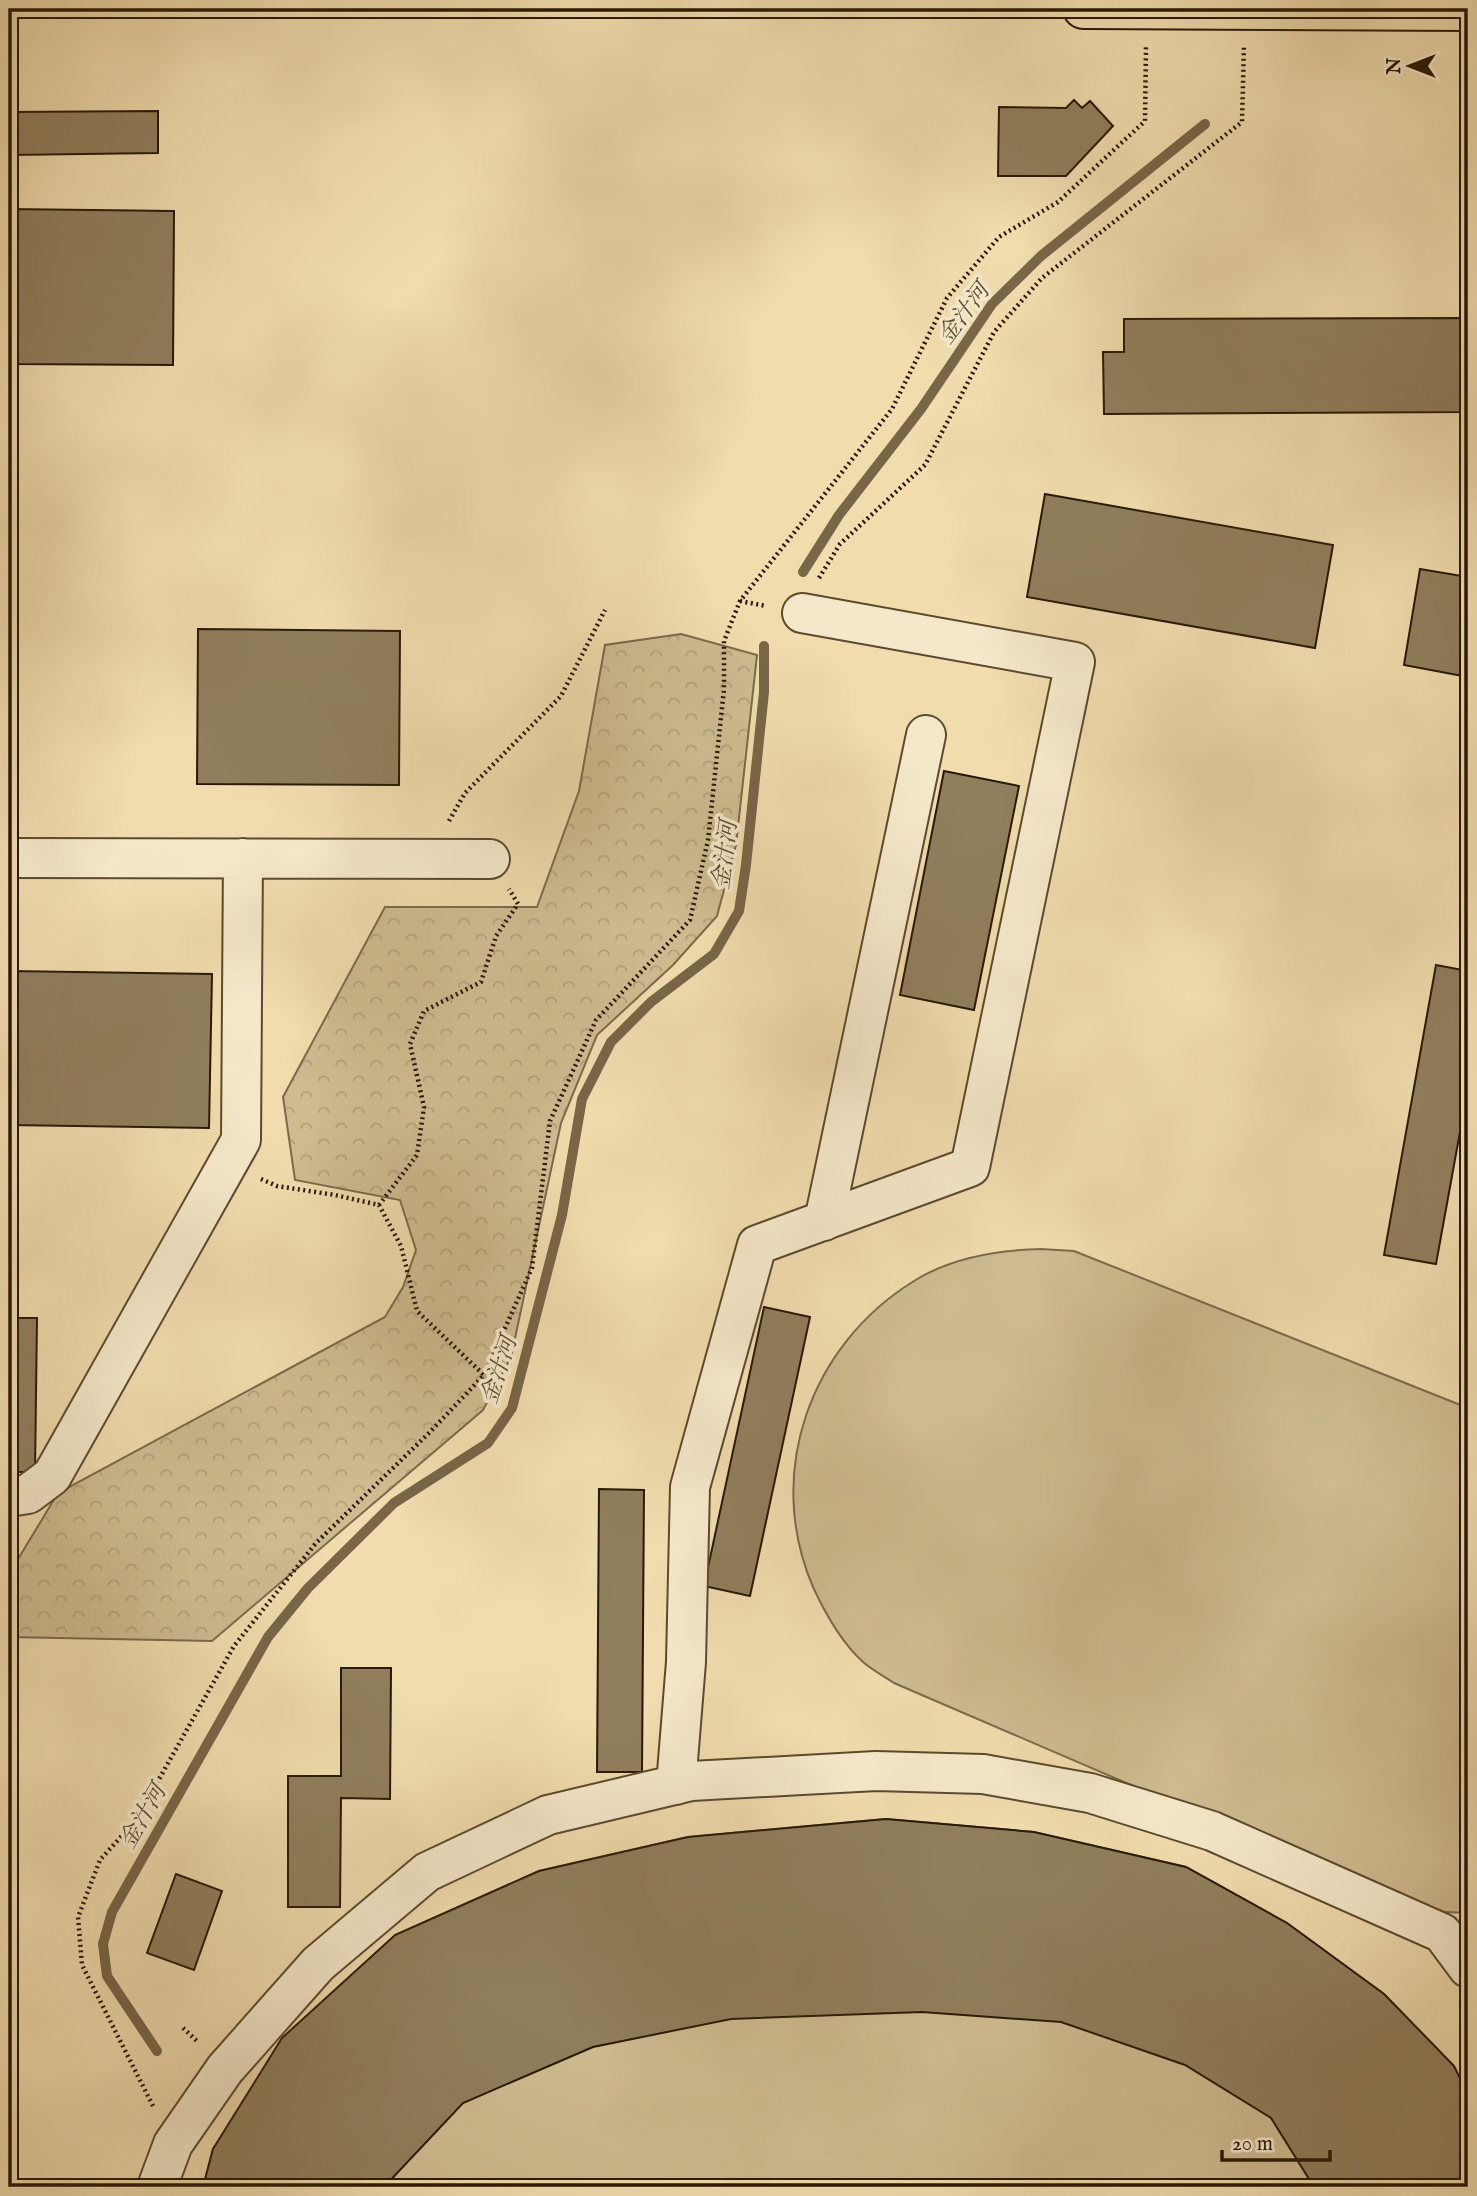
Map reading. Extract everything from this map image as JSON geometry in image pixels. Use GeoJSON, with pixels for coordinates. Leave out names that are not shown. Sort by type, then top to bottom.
{"type":"FeatureCollection","features":[{"type":"Feature","properties":{"kind":"main road"},"geometry":{"type":"LineString","coordinates":[[1083,9],[1468,11]]}},
{"type":"Feature","properties":{"kind":"street"},"geometry":{"type":"LineString","coordinates":[[676,1785],[686,1662],[690,1487],[757,1245],[970,1167],[1075,662],[802,613]]}},
{"type":"Feature","properties":{"kind":"street"},"geometry":{"type":"LineString","coordinates":[[824,1221],[926,735]]}},
{"type":"Feature","properties":{"kind":"street"},"geometry":{"type":"LineString","coordinates":[[9,858],[490,859]]}},
{"type":"Feature","properties":{"kind":"street"},"geometry":{"type":"LineString","coordinates":[[9,1497],[29,1494],[52,1476],[241,1140],[243,858]]}},
{"type":"Feature","properties":{"kind":"street"},"geometry":{"type":"LineString","coordinates":[[157,2187],[173,2144],[225,2070],[318,1964],[427,1872],[548,1815],[691,1781],[876,1771],[983,1774],[1090,1793],[1212,1831],[1442,1933],[1468,1968]]}},
{"type":"Feature","properties":{"kind":"path"},"geometry":{"type":"LineString","coordinates":[[173,2144],[82,1965],[78,1917],[100,1860],[136,1820],[234,1646],[291,1574],[316,1543],[429,1433],[484,1375],[532,1268],[550,1121],[596,1020],[690,920],[708,840],[724,689],[724,641],[740,601],[892,409],[947,298],[999,237],[1058,202],[1146,121],[1147,9]]}},
{"type":"Feature","properties":{"kind":"path"},"geometry":{"type":"LineString","coordinates":[[740,601],[802,613],[818,579],[840,544],[925,465],[994,332],[1042,278],[1242,122],[1245,10]]}},
{"type":"Feature","properties":{"kind":"path"},"geometry":{"type":"LineString","coordinates":[[429,859],[465,793],[561,696],[605,610]]}},
{"type":"Feature","properties":{"kind":"path"},"geometry":{"type":"LineString","coordinates":[[379,1205],[417,1155],[424,1107],[410,1044],[424,1011],[481,982],[496,936],[519,904],[490,859]]}},
{"type":"Feature","properties":{"kind":"path"},"geometry":{"type":"LineString","coordinates":[[228,1163],[277,1186],[379,1205],[401,1246],[417,1311],[484,1375]]}},
{"type":"Feature","properties":{"kind":"green space"},"geometry":{"type":"Polygon","coordinates":[[[681,634],[757,655],[736,845],[717,916],[673,965],[597,1035],[561,1123],[511,1357],[483,1410],[212,1641],[9,1637],[9,1574],[58,1493],[385,1317],[403,1287],[416,1250],[400,1200],[295,1180],[283,1097],[385,907],[537,907],[579,791],[605,645],[681,634]]]}},
{"type":"Feature","properties":{"kind":"green space"},"geometry":{"type":"Polygon","coordinates":[[[1041,1249],[1074,1251],[1468,1408],[1468,1913],[1424,1911],[894,1683],[863,1662],[834,1627],[813,1587],[799,1544],[793,1500],[796,1457],[806,1415],[823,1376],[847,1340],[878,1308],[914,1281],[944,1266],[975,1256],[1041,1249]]]}},
{"type":"Feature","properties":{"kind":"green space"},"geometry":{"type":"Polygon","coordinates":[[[886,1819],[1034,1832],[1186,1867],[1287,1923],[1384,1994],[1454,2066],[1468,2095],[1468,2187],[203,2187],[213,2149],[395,1935],[539,1871],[688,1837],[886,1819]]]}},
{"type":"Feature","properties":{"kind":"building"},"geometry":{"type":"Polygon","coordinates":[[[1074,100],[1082,108],[1090,101],[1113,126],[1066,176],[998,176],[999,107],[1066,108],[1074,100]]]}},
{"type":"Feature","properties":{"kind":"building"},"geometry":{"type":"Polygon","coordinates":[[[158,111],[158,153],[9,155],[9,112],[158,111]]]}},
{"type":"Feature","properties":{"kind":"building"},"geometry":{"type":"Polygon","coordinates":[[[9,209],[174,211],[173,365],[9,364],[9,209]]]}},
{"type":"Feature","properties":{"kind":"building"},"geometry":{"type":"Polygon","coordinates":[[[1468,318],[1468,412],[1104,414],[1103,352],[1124,352],[1124,319],[1468,318]]]}},
{"type":"Feature","properties":{"kind":"building"},"geometry":{"type":"Polygon","coordinates":[[[1045,494],[1333,545],[1315,648],[1027,597],[1045,494]]]}},
{"type":"Feature","properties":{"kind":"building"},"geometry":{"type":"Polygon","coordinates":[[[1420,569],[1468,577],[1468,677],[1404,665],[1420,569]]]}},
{"type":"Feature","properties":{"kind":"building"},"geometry":{"type":"Polygon","coordinates":[[[198,629],[400,631],[399,785],[197,784],[198,629]]]}},
{"type":"Feature","properties":{"kind":"building"},"geometry":{"type":"Polygon","coordinates":[[[944,771],[1019,786],[974,1010],[900,995],[944,771]]]}},
{"type":"Feature","properties":{"kind":"building"},"geometry":{"type":"Polygon","coordinates":[[[1436,965],[1468,971],[1468,1088],[1436,1264],[1384,1255],[1436,965]]]}},
{"type":"Feature","properties":{"kind":"building"},"geometry":{"type":"Polygon","coordinates":[[[9,971],[212,974],[209,1128],[9,1125],[9,971]]]}},
{"type":"Feature","properties":{"kind":"building"},"geometry":{"type":"Polygon","coordinates":[[[764,1307],[810,1317],[750,1596],[704,1586],[764,1307]]]}},
{"type":"Feature","properties":{"kind":"building"},"geometry":{"type":"Polygon","coordinates":[[[9,1318],[37,1318],[35,1472],[9,1472],[9,1318]]]}},
{"type":"Feature","properties":{"kind":"building"},"geometry":{"type":"Polygon","coordinates":[[[599,1489],[644,1490],[642,1772],[597,1772],[599,1489]]]}},
{"type":"Feature","properties":{"kind":"building"},"geometry":{"type":"Polygon","coordinates":[[[341,1668],[391,1668],[390,1799],[341,1798],[340,1907],[288,1907],[288,1776],[341,1776],[341,1668]]]}},
{"type":"Feature","properties":{"kind":"building"},"geometry":{"type":"Polygon","coordinates":[[[9,1702],[14,1702],[12,2187],[9,2187],[9,1702]]]}},
{"type":"Feature","properties":{"kind":"building"},"geometry":{"type":"Polygon","coordinates":[[[886,1819],[1034,1832],[1186,1867],[1287,1923],[1384,1994],[1454,2066],[1468,2095],[1468,2187],[1314,2187],[1271,2118],[1185,2065],[1061,2022],[922,2012],[731,2019],[593,2047],[463,2103],[384,2187],[203,2187],[213,2149],[282,2038],[395,1935],[539,1871],[688,1837],[886,1819]]]}},
{"type":"Feature","properties":{"kind":"building"},"geometry":{"type":"Polygon","coordinates":[[[176,1874],[222,1891],[194,1970],[147,1953],[176,1874]]]}},
{"type":"Feature","properties":{"kind":"waterway","name":"金汁河"},"geometry":{"type":"LineString","coordinates":[[803,572],[839,515],[921,409],[992,304],[1041,256],[1205,124]]}},
{"type":"Feature","properties":{"kind":"waterway","name":"金汁河"},"geometry":{"type":"LineString","coordinates":[[157,2051],[107,1976],[103,1944],[112,1912],[268,1637],[308,1588],[394,1503],[488,1443],[512,1408],[562,1215],[582,1099],[611,1042],[651,1002],[714,954],[739,911],[764,692],[764,646]]}}]}
